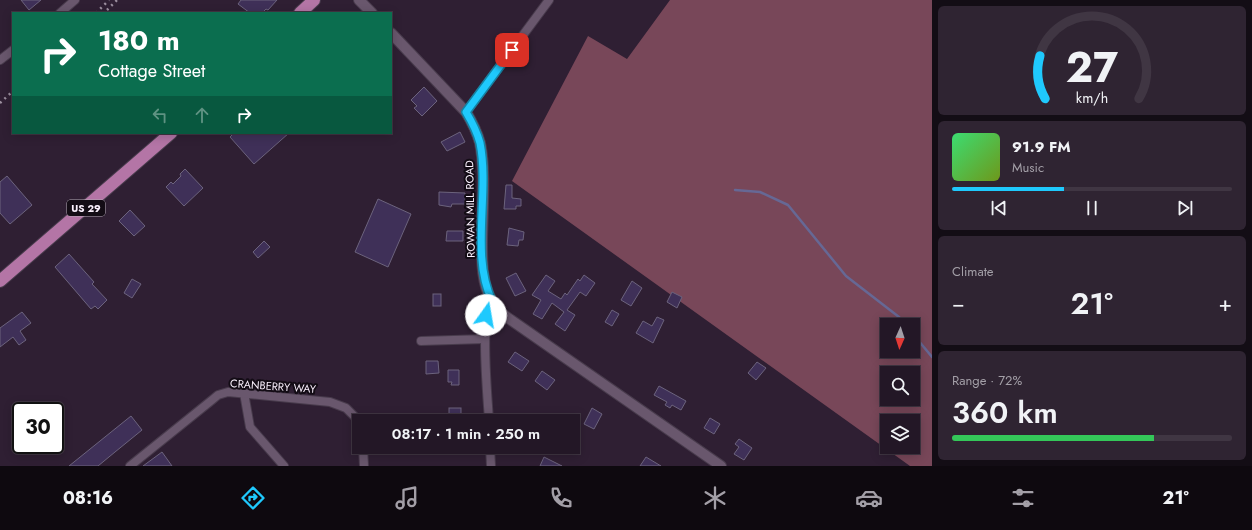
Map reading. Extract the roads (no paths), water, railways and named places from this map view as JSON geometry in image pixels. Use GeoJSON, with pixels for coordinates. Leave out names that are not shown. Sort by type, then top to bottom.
{"type":"FeatureCollection","features":[{"type":"Feature","properties":{"kind":"main road"},"geometry":{"type":"LineString","coordinates":[[301,12],[314,0]]}},
{"type":"Feature","properties":{"kind":"main road","name":"US 29"},"geometry":{"type":"LineString","coordinates":[[0,282],[170,134]]}},
{"type":"Feature","properties":{"kind":"street"},"geometry":{"type":"LineString","coordinates":[[61,12],[75,0]]}},
{"type":"Feature","properties":{"kind":"street"},"geometry":{"type":"LineString","coordinates":[[359,0],[371,12]]}},
{"type":"Feature","properties":{"kind":"street"},"geometry":{"type":"LineString","coordinates":[[466,112],[549,0]]}},
{"type":"Feature","properties":{"kind":"street","name":"ROWAN MILL ROAD"},"geometry":{"type":"LineString","coordinates":[[392,33],[466,112],[480,143],[482,164],[482,264],[487,290],[492,301],[502,314],[721,466]]}},
{"type":"Feature","properties":{"kind":"street"},"geometry":{"type":"LineString","coordinates":[[0,60],[12,51]]}},
{"type":"Feature","properties":{"kind":"street"},"geometry":{"type":"LineString","coordinates":[[489,414],[485,339],[487,308],[492,301]]}},
{"type":"Feature","properties":{"kind":"street"},"geometry":{"type":"LineString","coordinates":[[421,342],[485,339]]}},
{"type":"Feature","properties":{"kind":"street","name":"CRANBERRY WAY"},"geometry":{"type":"LineString","coordinates":[[131,466],[171,431],[218,396],[228,392],[339,404],[352,411],[354,414]]}},
{"type":"Feature","properties":{"kind":"street"},"geometry":{"type":"LineString","coordinates":[[244,393],[250,427],[284,466]]}},
{"type":"Feature","properties":{"kind":"street"},"geometry":{"type":"LineString","coordinates":[[363,454],[364,466]]}},
{"type":"Feature","properties":{"kind":"street"},"geometry":{"type":"LineString","coordinates":[[490,454],[491,466]]}},
{"type":"Feature","properties":{"kind":"waterway"},"geometry":{"type":"LineString","coordinates":[[735,190],[760,192],[788,205],[846,276],[900,318]]}},
{"type":"Feature","properties":{"kind":"waterway"},"geometry":{"type":"LineString","coordinates":[[920,342],[932,357]]}},
{"type":"Feature","properties":{"kind":"railway"},"geometry":{"type":"LineString","coordinates":[[97,12],[109,0]]}},
{"type":"Feature","properties":{"kind":"railway"},"geometry":{"type":"LineString","coordinates":[[107,10],[117,0]]}},
{"type":"Feature","properties":{"kind":"railway"},"geometry":{"type":"LineString","coordinates":[[0,103],[12,92]]}}]}
